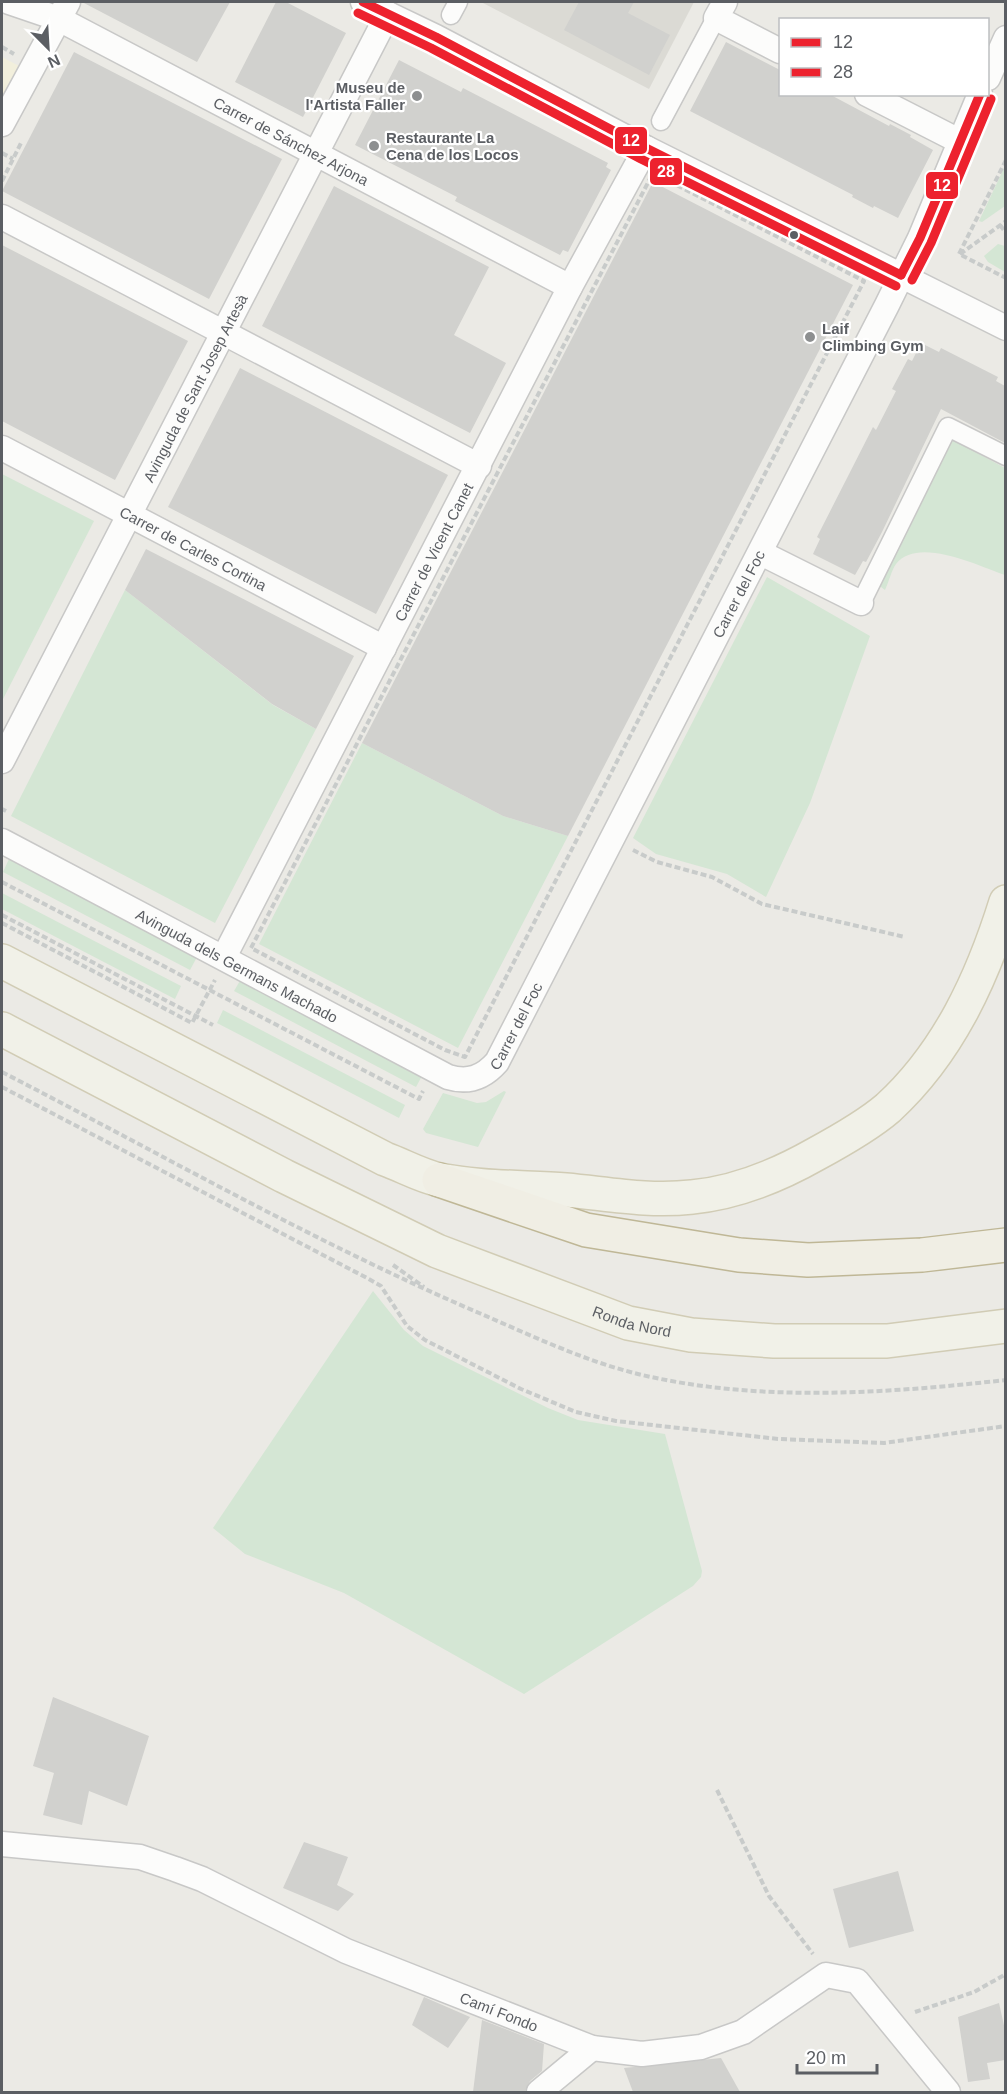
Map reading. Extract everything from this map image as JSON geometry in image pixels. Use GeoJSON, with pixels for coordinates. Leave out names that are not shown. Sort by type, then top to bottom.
{"type":"FeatureCollection","features":[{"type":"Feature","properties":{"kind":"highway"},"geometry":{"type":"LineString","coordinates":[[439,1180],[586,1230],[739,1255],[808,1260],[922,1255],[1005,1245]]}},
{"type":"Feature","properties":{"kind":"main road"},"geometry":{"type":"LineString","coordinates":[[2,961],[385,1158],[439,1180],[595,1193],[632,1199],[694,1197],[746,1185],[794,1166],[843,1139],[886,1109],[923,1073],[975,986],[1005,902]]}},
{"type":"Feature","properties":{"kind":"main road","name":"Ronda Nord"},"geometry":{"type":"LineString","coordinates":[[2,1029],[284,1176],[437,1251],[628,1323],[690,1335],[774,1341],[887,1341],[1005,1326]]}},
{"type":"Feature","properties":{"kind":"street"},"geometry":{"type":"LineString","coordinates":[[2,18],[9,2]]}},
{"type":"Feature","properties":{"kind":"street","name":"Carrer de Sánchez Arjona"},"geometry":{"type":"LineString","coordinates":[[9,2],[64,10],[315,152],[570,287]]}},
{"type":"Feature","properties":{"kind":"street"},"geometry":{"type":"LineString","coordinates":[[363,2],[646,148],[1005,328]]}},
{"type":"Feature","properties":{"kind":"street"},"geometry":{"type":"LineString","coordinates":[[2,124],[64,10]]}},
{"type":"Feature","properties":{"kind":"street"},"geometry":{"type":"LineString","coordinates":[[661,121],[720,10],[779,50]]}},
{"type":"Feature","properties":{"kind":"street","name":"Avinguda de Sant Josep Artesà"},"geometry":{"type":"LineString","coordinates":[[2,761],[388,14]]}},
{"type":"Feature","properties":{"kind":"street"},"geometry":{"type":"LineString","coordinates":[[989,74],[1005,38]]}},
{"type":"Feature","properties":{"kind":"street"},"geometry":{"type":"LineString","coordinates":[[871,96],[959,141]]}},
{"type":"Feature","properties":{"kind":"street","name":"Carrer del Foc"},"geometry":{"type":"LineString","coordinates":[[476,1079],[489,1072],[497,1062],[761,553],[920,238],[979,96]]}},
{"type":"Feature","properties":{"kind":"street","name":"Carrer de Vicent Canet"},"geometry":{"type":"LineString","coordinates":[[220,968],[570,287],[646,148]]}},
{"type":"Feature","properties":{"kind":"street"},"geometry":{"type":"LineString","coordinates":[[2,217],[479,466]]}},
{"type":"Feature","properties":{"kind":"street"},"geometry":{"type":"LineString","coordinates":[[761,553],[861,603],[948,426],[1005,456]]}},
{"type":"Feature","properties":{"kind":"street","name":"Carrer de Carles Cortina"},"geometry":{"type":"LineString","coordinates":[[2,448],[384,648]]}},
{"type":"Feature","properties":{"kind":"street","name":"Avinguda dels Germans Machado"},"geometry":{"type":"LineString","coordinates":[[2,829],[220,968],[440,1060],[460,1080],[476,1079]]}},
{"type":"Feature","properties":{"kind":"street","name":"Camí Fondo"},"geometry":{"type":"LineString","coordinates":[[2,1844],[140,1857],[175,1869],[202,1879],[346,1951],[592,2048],[642,2054],[701,2047],[743,2032],[826,1975]]}},
{"type":"Feature","properties":{"kind":"street"},"geometry":{"type":"LineString","coordinates":[[826,1975],[857,1981],[892,2020],[948,2092]]}},
{"type":"Feature","properties":{"kind":"street"},"geometry":{"type":"LineString","coordinates":[[539,2092],[592,2048]]}},
{"type":"Feature","properties":{"kind":"path"},"geometry":{"type":"LineString","coordinates":[[2,153],[13,159]]}},
{"type":"Feature","properties":{"kind":"path"},"geometry":{"type":"LineString","coordinates":[[959,254],[1005,160]]}},
{"type":"Feature","properties":{"kind":"path"},"geometry":{"type":"LineString","coordinates":[[653,172],[864,281],[465,1058],[440,1060],[251,948],[653,172]]}},
{"type":"Feature","properties":{"kind":"path"},"geometry":{"type":"LineString","coordinates":[[959,254],[1005,221]]}},
{"type":"Feature","properties":{"kind":"path"},"geometry":{"type":"LineString","coordinates":[[1000,225],[1005,233]]}},
{"type":"Feature","properties":{"kind":"path"},"geometry":{"type":"LineString","coordinates":[[959,254],[1005,278]]}},
{"type":"Feature","properties":{"kind":"path"},"geometry":{"type":"LineString","coordinates":[[2,829],[4,810],[11,801]]}},
{"type":"Feature","properties":{"kind":"path"},"geometry":{"type":"LineString","coordinates":[[613,837],[657,862],[712,877],[762,904],[905,938]]}},
{"type":"Feature","properties":{"kind":"path"},"geometry":{"type":"LineString","coordinates":[[2,882],[419,1099],[440,1060]]}},
{"type":"Feature","properties":{"kind":"path"},"geometry":{"type":"LineString","coordinates":[[2,915],[213,1025]]}},
{"type":"Feature","properties":{"kind":"path"},"geometry":{"type":"LineString","coordinates":[[2,922],[192,1023],[220,968]]}},
{"type":"Feature","properties":{"kind":"path"},"geometry":{"type":"LineString","coordinates":[[2,1072],[429,1292]]}},
{"type":"Feature","properties":{"kind":"path"},"geometry":{"type":"LineString","coordinates":[[2,1087],[367,1278],[381,1286],[407,1326],[424,1340],[521,1389],[576,1412],[616,1421],[778,1439],[884,1443],[1005,1426]]}},
{"type":"Feature","properties":{"kind":"path"},"geometry":{"type":"LineString","coordinates":[[717,1790],[769,1896],[826,1975]]}},
{"type":"Feature","properties":{"kind":"path"},"geometry":{"type":"LineString","coordinates":[[892,2020],[974,1992],[1005,1974]]}},
{"type":"Feature","properties":{"kind":"shaded area"},"geometry":{"type":"Polygon","coordinates":[[[481,2],[694,2],[649,89],[481,2]]]}},
{"type":"Feature","properties":{"kind":"green space"},"geometry":{"type":"Polygon","coordinates":[[[1005,166],[1005,206],[982,222],[979,221],[1005,166]]]}},
{"type":"Feature","properties":{"kind":"green space"},"geometry":{"type":"Polygon","coordinates":[[[998,244],[1005,246],[1005,272],[988,262],[984,256],[998,244]]]}},
{"type":"Feature","properties":{"kind":"green space"},"geometry":{"type":"Polygon","coordinates":[[[953,440],[1005,468],[1005,575],[949,556],[919,553],[906,556],[896,564],[885,590],[877,584],[953,440]]]}},
{"type":"Feature","properties":{"kind":"green space"},"geometry":{"type":"Polygon","coordinates":[[[2,474],[94,521],[2,701],[2,474]]]}},
{"type":"Feature","properties":{"kind":"green space"},"geometry":{"type":"Polygon","coordinates":[[[767,577],[870,636],[810,803],[766,897],[727,874],[656,854],[633,838],[767,577]]]}},
{"type":"Feature","properties":{"kind":"green space"},"geometry":{"type":"Polygon","coordinates":[[[125,590],[273,705],[316,729],[215,923],[11,816],[125,590]]]}},
{"type":"Feature","properties":{"kind":"green space"},"geometry":{"type":"Polygon","coordinates":[[[362,743],[503,816],[568,836],[458,1048],[259,944],[362,743]]]}},
{"type":"Feature","properties":{"kind":"green space"},"geometry":{"type":"Polygon","coordinates":[[[9,859],[197,957],[190,970],[3,872],[9,859]]]}},
{"type":"Feature","properties":{"kind":"green space"},"geometry":{"type":"Polygon","coordinates":[[[2,893],[181,986],[175,999],[2,909],[2,893]]]}},
{"type":"Feature","properties":{"kind":"green space"},"geometry":{"type":"Polygon","coordinates":[[[241,979],[423,1074],[416,1087],[234,991],[241,979]]]}},
{"type":"Feature","properties":{"kind":"green space"},"geometry":{"type":"Polygon","coordinates":[[[223,1010],[405,1105],[399,1118],[217,1023],[223,1010]]]}},
{"type":"Feature","properties":{"kind":"green space"},"geometry":{"type":"Polygon","coordinates":[[[506,1092],[478,1147],[426,1133],[423,1129],[443,1093],[477,1103],[486,1102],[506,1092]]]}},
{"type":"Feature","properties":{"kind":"green space"},"geometry":{"type":"Polygon","coordinates":[[[373,1291],[404,1330],[423,1346],[548,1408],[578,1420],[665,1434],[702,1571],[701,1577],[693,1586],[524,1694],[344,1593],[245,1554],[213,1528],[373,1291]]]}},
{"type":"Feature","properties":{"kind":"sand"},"geometry":{"type":"Polygon","coordinates":[[[2,57],[19,66],[2,99],[2,57]]]}},
{"type":"Feature","properties":{"kind":"building"},"geometry":{"type":"Polygon","coordinates":[[[82,2],[230,2],[197,62],[82,2]]]}},
{"type":"Feature","properties":{"kind":"building"},"geometry":{"type":"Polygon","coordinates":[[[276,2],[286,2],[346,33],[303,117],[235,82],[276,2]]]}},
{"type":"Feature","properties":{"kind":"building"},"geometry":{"type":"Polygon","coordinates":[[[579,2],[634,2],[628,13],[670,35],[649,75],[564,30],[579,2]]]}},
{"type":"Feature","properties":{"kind":"building"},"geometry":{"type":"Polygon","coordinates":[[[726,42],[779,69],[779,96],[833,96],[911,135],[910,137],[933,150],[898,218],[874,206],[873,208],[852,197],[853,195],[690,111],[726,42]]]}},
{"type":"Feature","properties":{"kind":"building"},"geometry":{"type":"Polygon","coordinates":[[[74,52],[282,159],[209,299],[2,191],[74,52]]]}},
{"type":"Feature","properties":{"kind":"building"},"geometry":{"type":"Polygon","coordinates":[[[399,60],[461,92],[463,88],[608,163],[606,167],[611,170],[568,252],[563,250],[560,255],[455,201],[457,197],[355,145],[399,60]]]}},
{"type":"Feature","properties":{"kind":"building"},"geometry":{"type":"Polygon","coordinates":[[[653,182],[853,285],[568,836],[503,816],[362,743],[653,182]]]}},
{"type":"Feature","properties":{"kind":"building"},"geometry":{"type":"Polygon","coordinates":[[[334,186],[489,267],[454,335],[506,363],[470,433],[262,326],[334,186]]]}},
{"type":"Feature","properties":{"kind":"building"},"geometry":{"type":"Polygon","coordinates":[[[2,245],[188,341],[115,480],[2,421],[2,245]]]}},
{"type":"Feature","properties":{"kind":"building"},"geometry":{"type":"Polygon","coordinates":[[[921,343],[939,352],[941,348],[998,377],[996,381],[1005,386],[1005,443],[941,409],[882,532],[866,562],[863,561],[855,575],[813,554],[820,539],[817,537],[873,427],[876,430],[896,391],[892,389],[908,359],[912,361],[921,343]]]}},
{"type":"Feature","properties":{"kind":"building"},"geometry":{"type":"Polygon","coordinates":[[[240,368],[448,475],[376,614],[168,507],[240,368]]]}},
{"type":"Feature","properties":{"kind":"building"},"geometry":{"type":"Polygon","coordinates":[[[146,549],[354,656],[316,729],[272,704],[125,590],[146,549]]]}},
{"type":"Feature","properties":{"kind":"building"},"geometry":{"type":"Polygon","coordinates":[[[53,1697],[149,1736],[127,1806],[89,1791],[82,1825],[43,1815],[54,1773],[33,1766],[53,1697]]]}},
{"type":"Feature","properties":{"kind":"building"},"geometry":{"type":"Polygon","coordinates":[[[304,1842],[348,1857],[337,1885],[354,1894],[338,1911],[283,1888],[304,1842]]]}},
{"type":"Feature","properties":{"kind":"building"},"geometry":{"type":"Polygon","coordinates":[[[898,1871],[914,1931],[849,1948],[833,1889],[898,1871]]]}},
{"type":"Feature","properties":{"kind":"building"},"geometry":{"type":"Polygon","coordinates":[[[424,1997],[470,2017],[448,2048],[412,2025],[424,1997]]]}},
{"type":"Feature","properties":{"kind":"building"},"geometry":{"type":"Polygon","coordinates":[[[999,2003],[1005,2030],[1005,2060],[987,2063],[990,2079],[968,2082],[958,2017],[999,2003]]]}},
{"type":"Feature","properties":{"kind":"building"},"geometry":{"type":"Polygon","coordinates":[[[482,2020],[544,2044],[542,2071],[530,2081],[525,2092],[473,2092],[482,2020]]]}},
{"type":"Feature","properties":{"kind":"building"},"geometry":{"type":"Polygon","coordinates":[[[721,2058],[740,2092],[633,2092],[624,2068],[721,2058]]]}},
{"type":"Feature","properties":{"kind":"transit line","name":"12"},"geometry":{"type":"LineString","coordinates":[[363,2],[436,37],[646,148],[901,275]]}},
{"type":"Feature","properties":{"kind":"transit line","name":"28"},"geometry":{"type":"LineString","coordinates":[[358,13],[431,48],[641,159],[896,286]]}},
{"type":"Feature","properties":{"kind":"transit line","name":"12"},"geometry":{"type":"LineString","coordinates":[[901,275],[920,238],[979,96]]}},
{"type":"Feature","properties":{"kind":"transit line","name":"28"},"geometry":{"type":"LineString","coordinates":[[912,280],[931,243],[991,99]]}},
{"type":"Feature","properties":{"kind":"place","name":"Museu de l'Artista Faller"},"geometry":{"type":"Point","coordinates":[417,96]}},
{"type":"Feature","properties":{"kind":"place","name":"Restaurante La Cena de los Locos"},"geometry":{"type":"Point","coordinates":[374,146]}},
{"type":"Feature","properties":{"kind":"place","name":"Laif Climbing Gym"},"geometry":{"type":"Point","coordinates":[810,337]}}]}
